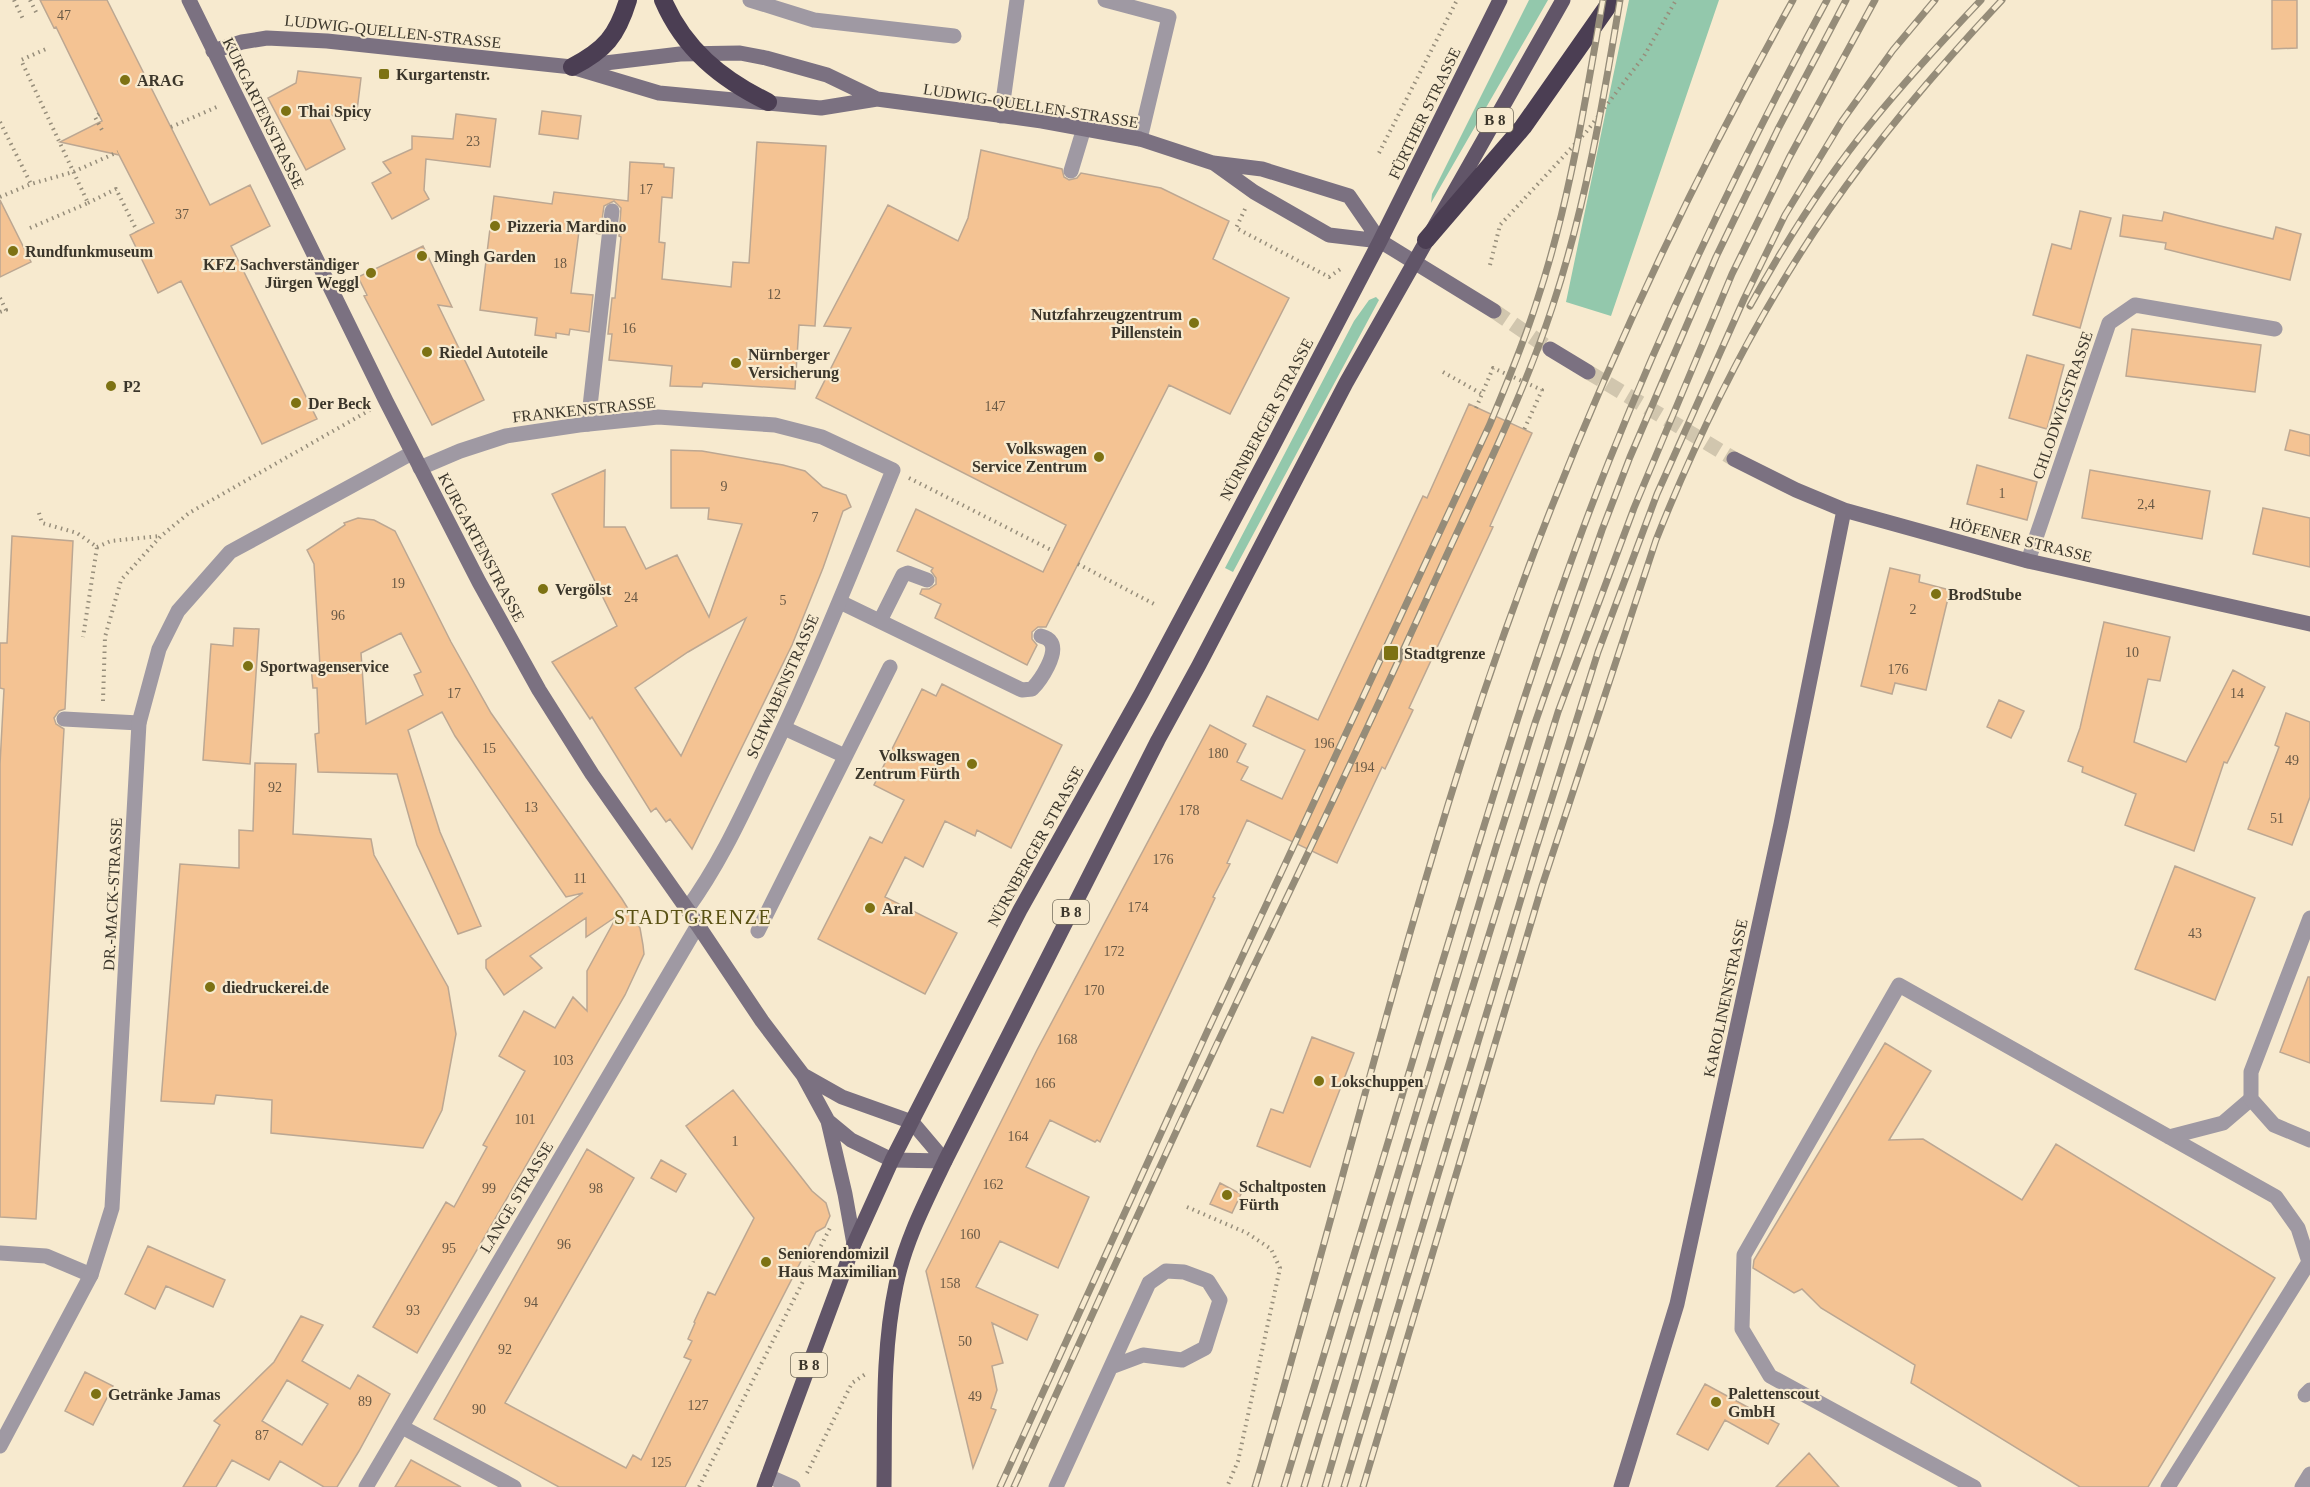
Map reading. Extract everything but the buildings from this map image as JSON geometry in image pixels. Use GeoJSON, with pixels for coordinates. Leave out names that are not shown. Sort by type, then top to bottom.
{"type":"FeatureCollection","features":[{"type":"Feature","properties":{"kind":"highway"},"geometry":{"type":"LineString","coordinates":[[572,67],[592,56],[608,43],[622,21],[628,0]]}},
{"type":"Feature","properties":{"kind":"highway"},"geometry":{"type":"LineString","coordinates":[[663,0],[675,23],[695,52],[728,80],[768,102]]}},
{"type":"Feature","properties":{"kind":"highway"},"geometry":{"type":"LineString","coordinates":[[1426,240],[1523,126],[1612,0]]}},
{"type":"Feature","properties":{"kind":"main road","name":"FÜRTHER STRASSE"},"geometry":{"type":"LineString","coordinates":[[1380,241],[1500,0]]}},
{"type":"Feature","properties":{"kind":"main road","name":"B 8"},"geometry":{"type":"LineString","coordinates":[[884,1487],[886,1365],[896,1284],[912,1232],[945,1161],[1158,740],[1200,665],[1340,393],[1563,0]]}},
{"type":"Feature","properties":{"kind":"main road","name":"NÜRNBERGER STRASSE"},"geometry":{"type":"LineString","coordinates":[[766,1482],[854,1244],[892,1160],[1020,910],[1173,634],[1380,241]]}},
{"type":"Feature","properties":{"kind":"street","name":"KURGARTENSTRASSE"},"geometry":{"type":"LineString","coordinates":[[189,0],[386,401],[478,582],[539,690],[591,774],[687,909],[762,1021],[803,1075],[828,1121],[851,1140],[892,1160],[945,1161]]}},
{"type":"Feature","properties":{"kind":"street"},"geometry":{"type":"LineString","coordinates":[[750,0],[814,20],[954,36]]}},
{"type":"Feature","properties":{"kind":"street"},"geometry":{"type":"LineString","coordinates":[[1000,116],[1017,0]]}},
{"type":"Feature","properties":{"kind":"street"},"geometry":{"type":"LineString","coordinates":[[1105,0],[1169,17],[1140,139]]}},
{"type":"Feature","properties":{"kind":"street","name":"LUDWIG-QUELLEN-STRASSE"},"geometry":{"type":"LineString","coordinates":[[213,51],[242,42],[267,38],[327,41],[572,67],[659,93],[821,108],[877,99],[1084,128],[1140,139],[1213,163],[1262,169],[1349,196],[1380,241]]}},
{"type":"Feature","properties":{"kind":"street","name":"LUDWIG-QUELLEN-STRASSE"},"geometry":{"type":"LineString","coordinates":[[572,67],[695,52],[740,53],[827,75],[877,99]]}},
{"type":"Feature","properties":{"kind":"street"},"geometry":{"type":"LineString","coordinates":[[1071,171],[1084,128]]}},
{"type":"Feature","properties":{"kind":"street","name":"LUDWIG-QUELLEN-STRASSE"},"geometry":{"type":"LineString","coordinates":[[1213,163],[1254,192],[1329,235],[1380,241]]}},
{"type":"Feature","properties":{"kind":"street"},"geometry":{"type":"LineString","coordinates":[[588,424],[612,211]]}},
{"type":"Feature","properties":{"kind":"street"},"geometry":{"type":"LineString","coordinates":[[1380,241],[1494,311]]}},
{"type":"Feature","properties":{"kind":"street","name":"CHLODWIGSTRASSE"},"geometry":{"type":"LineString","coordinates":[[2028,561],[2109,323],[2135,305],[2275,328]]}},
{"type":"Feature","properties":{"kind":"street"},"geometry":{"type":"LineString","coordinates":[[1550,349],[1588,372]]}},
{"type":"Feature","properties":{"kind":"street","name":"FRANKENSTRASSE"},"geometry":{"type":"LineString","coordinates":[[420,468],[460,451],[506,436],[658,417],[775,425],[822,437],[893,470]]}},
{"type":"Feature","properties":{"kind":"street","name":"DR.-MACK-STRASSE"},"geometry":{"type":"LineString","coordinates":[[0,1446],[91,1275],[112,1208],[139,723],[159,649],[178,611],[230,552],[412,453]]}},
{"type":"Feature","properties":{"kind":"street","name":"HÖFENER STRASSE"},"geometry":{"type":"LineString","coordinates":[[1734,459],[1796,490],[1844,510],[2028,561],[2310,624]]}},
{"type":"Feature","properties":{"kind":"street","name":"SCHWABENSTRASSE"},"geometry":{"type":"LineString","coordinates":[[687,909],[723,853],[784,728],[840,602],[893,470]]}},
{"type":"Feature","properties":{"kind":"street","name":"KAROLINENSTRASSE"},"geometry":{"type":"LineString","coordinates":[[1621,1487],[1677,1304],[1781,824],[1844,510]]}},
{"type":"Feature","properties":{"kind":"street"},"geometry":{"type":"LineString","coordinates":[[880,621],[903,575],[908,573],[927,580]]}},
{"type":"Feature","properties":{"kind":"street"},"geometry":{"type":"LineString","coordinates":[[840,602],[1022,690],[1032,689],[1039,682],[1053,655],[1054,648],[1050,641],[1041,636]]}},
{"type":"Feature","properties":{"kind":"street"},"geometry":{"type":"LineString","coordinates":[[758,931],[890,667]]}},
{"type":"Feature","properties":{"kind":"street"},"geometry":{"type":"LineString","coordinates":[[64,719],[139,723]]}},
{"type":"Feature","properties":{"kind":"street"},"geometry":{"type":"LineString","coordinates":[[784,728],[845,756]]}},
{"type":"Feature","properties":{"kind":"street"},"geometry":{"type":"LineString","coordinates":[[2310,918],[2251,1072],[2251,1099],[2274,1125],[2310,1140]]}},
{"type":"Feature","properties":{"kind":"street","name":"LANGE STRASSE"},"geometry":{"type":"LineString","coordinates":[[366,1487],[698,925]]}},
{"type":"Feature","properties":{"kind":"street"},"geometry":{"type":"LineString","coordinates":[[1974,1487],[1770,1376],[1742,1329],[1744,1255],[1899,985],[2276,1197],[2298,1228],[2309,1262],[2168,1487]]}},
{"type":"Feature","properties":{"kind":"street","name":"KURGARTENSTRASSE"},"geometry":{"type":"LineString","coordinates":[[803,1075],[851,1101],[912,1122]]}},
{"type":"Feature","properties":{"kind":"street"},"geometry":{"type":"LineString","coordinates":[[2169,1137],[2223,1123],[2251,1099]]}},
{"type":"Feature","properties":{"kind":"street"},"geometry":{"type":"LineString","coordinates":[[828,1121],[854,1244]]}},
{"type":"Feature","properties":{"kind":"street"},"geometry":{"type":"LineString","coordinates":[[912,1122],[945,1161]]}},
{"type":"Feature","properties":{"kind":"street"},"geometry":{"type":"LineString","coordinates":[[0,1253],[46,1256],[91,1275]]}},
{"type":"Feature","properties":{"kind":"street"},"geometry":{"type":"LineString","coordinates":[[1056,1487],[1149,1283],[1166,1271],[1184,1272],[1208,1281],[1220,1300],[1205,1348],[1182,1360],[1143,1355],[1111,1367]]}},
{"type":"Feature","properties":{"kind":"street"},"geometry":{"type":"LineString","coordinates":[[402,1426],[514,1487]]}},
{"type":"Feature","properties":{"kind":"street"},"geometry":{"type":"LineString","coordinates":[[2302,1487],[2310,1474]]}},
{"type":"Feature","properties":{"kind":"street"},"geometry":{"type":"LineString","coordinates":[[766,1482],[793,1487]]}},
{"type":"Feature","properties":{"kind":"path"},"geometry":{"type":"LineString","coordinates":[[14,0],[23,19]]}},
{"type":"Feature","properties":{"kind":"path"},"geometry":{"type":"LineString","coordinates":[[30,0],[37,14]]}},
{"type":"Feature","properties":{"kind":"path"},"geometry":{"type":"LineString","coordinates":[[1379,153],[1457,0]]}},
{"type":"Feature","properties":{"kind":"path"},"geometry":{"type":"LineString","coordinates":[[1490,265],[1500,225],[1587,131],[1644,56],[1676,0]]}},
{"type":"Feature","properties":{"kind":"path"},"geometry":{"type":"LineString","coordinates":[[46,49],[21,60],[88,203]]}},
{"type":"Feature","properties":{"kind":"path"},"geometry":{"type":"LineString","coordinates":[[171,127],[237,98]]}},
{"type":"Feature","properties":{"kind":"path"},"geometry":{"type":"LineString","coordinates":[[99,114],[95,117],[102,132]]}},
{"type":"Feature","properties":{"kind":"path"},"geometry":{"type":"LineString","coordinates":[[0,122],[31,184]]}},
{"type":"Feature","properties":{"kind":"path"},"geometry":{"type":"LineString","coordinates":[[0,197],[31,184],[73,172],[114,152]]}},
{"type":"Feature","properties":{"kind":"path"},"geometry":{"type":"LineString","coordinates":[[30,228],[116,189],[137,231]]}},
{"type":"Feature","properties":{"kind":"path"},"geometry":{"type":"LineString","coordinates":[[1254,192],[1236,228],[1329,277]]}},
{"type":"Feature","properties":{"kind":"path"},"geometry":{"type":"LineString","coordinates":[[1269,254],[1272,247]]}},
{"type":"Feature","properties":{"kind":"path"},"geometry":{"type":"LineString","coordinates":[[0,298],[6,310],[0,312]]}},
{"type":"Feature","properties":{"kind":"path"},"geometry":{"type":"LineString","coordinates":[[1476,408],[1493,368],[1542,390],[1524,430]]}},
{"type":"Feature","properties":{"kind":"path"},"geometry":{"type":"LineString","coordinates":[[1443,372],[1482,394]]}},
{"type":"Feature","properties":{"kind":"path"},"geometry":{"type":"LineString","coordinates":[[103,721],[105,638],[121,580],[161,536],[189,513],[386,401]]}},
{"type":"Feature","properties":{"kind":"path"},"geometry":{"type":"LineString","coordinates":[[893,470],[1053,551]]}},
{"type":"Feature","properties":{"kind":"path"},"geometry":{"type":"LineString","coordinates":[[39,513],[42,523],[77,533],[97,547]]}},
{"type":"Feature","properties":{"kind":"path"},"geometry":{"type":"LineString","coordinates":[[97,547],[111,541],[161,536]]}},
{"type":"Feature","properties":{"kind":"path"},"geometry":{"type":"LineString","coordinates":[[82,637],[97,547]]}},
{"type":"Feature","properties":{"kind":"path"},"geometry":{"type":"LineString","coordinates":[[1078,564],[1154,604]]}},
{"type":"Feature","properties":{"kind":"path"},"geometry":{"type":"LineString","coordinates":[[1187,1207],[1247,1233],[1272,1249],[1280,1269],[1238,1461],[1227,1487]]}},
{"type":"Feature","properties":{"kind":"path"},"geometry":{"type":"LineString","coordinates":[[699,1487],[831,1226]]}},
{"type":"Feature","properties":{"kind":"path"},"geometry":{"type":"LineString","coordinates":[[806,1475],[852,1383],[859,1377]]}},
{"type":"Feature","properties":{"kind":"green space"},"geometry":{"type":"Polygon","coordinates":[[[1529,0],[1548,0],[1431,203],[1432,194],[1529,0]]]}},
{"type":"Feature","properties":{"kind":"green space"},"geometry":{"type":"Polygon","coordinates":[[[1629,0],[1719,0],[1611,316],[1566,302],[1629,0]]]}},
{"type":"Feature","properties":{"kind":"green space"},"geometry":{"type":"Polygon","coordinates":[[[1376,297],[1379,300],[1233,572],[1225,568],[1354,321],[1369,300],[1376,297]]]}},
{"type":"Feature","properties":{"kind":"tunnel"},"geometry":{"type":"LineString","coordinates":[[1494,311],[1550,349]]}},
{"type":"Feature","properties":{"kind":"tunnel"},"geometry":{"type":"LineString","coordinates":[[1588,372],[1734,459]]}},
{"type":"Feature","properties":{"kind":"railway"},"geometry":{"type":"LineString","coordinates":[[1000,1487],[1207,1032],[1490,424],[1508,380],[1531,319],[1558,230],[1575,154],[1603,0]]}},
{"type":"Feature","properties":{"kind":"railway"},"geometry":{"type":"LineString","coordinates":[[1014,1487],[1201,1078],[1400,657],[1528,373],[1564,271],[1584,194],[1620,0]]}},
{"type":"Feature","properties":{"kind":"railway"},"geometry":{"type":"LineString","coordinates":[[1255,1487],[1421,894],[1482,698],[1514,608],[1547,518],[1621,342],[1703,169],[1793,0]]}},
{"type":"Feature","properties":{"kind":"railway"},"geometry":{"type":"LineString","coordinates":[[1284,1487],[1501,772],[1541,646],[1585,522],[1633,402],[1684,285],[1739,170],[1827,0]]}},
{"type":"Feature","properties":{"kind":"railway"},"geometry":{"type":"LineString","coordinates":[[1304,1487],[1497,844],[1535,723],[1602,530],[1630,457],[1716,257],[1778,129],[1846,0]]}},
{"type":"Feature","properties":{"kind":"railway"},"geometry":{"type":"LineString","coordinates":[[1325,1487],[1429,1128],[1558,712],[1634,508],[1732,274],[1789,158],[1875,0]]}},
{"type":"Feature","properties":{"kind":"railway"},"geometry":{"type":"LineString","coordinates":[[1344,1487],[1536,849],[1598,652],[1657,494],[1744,299],[1785,215],[1842,121],[1893,50],[1935,0]]}},
{"type":"Feature","properties":{"kind":"railway"},"geometry":{"type":"LineString","coordinates":[[1750,306],[1806,212],[1854,144],[1911,76],[1981,0]]}},
{"type":"Feature","properties":{"kind":"railway"},"geometry":{"type":"LineString","coordinates":[[1363,1487],[1542,886],[1656,540],[1692,454],[1755,329],[1829,210],[1890,128],[1933,76],[2002,0]]}},
{"type":"Feature","properties":{"kind":"place","name":"Kurgartenstr."},"geometry":{"type":"Point","coordinates":[384,74]}},
{"type":"Feature","properties":{"kind":"place","name":"ARAG"},"geometry":{"type":"Point","coordinates":[125,80]}},
{"type":"Feature","properties":{"kind":"place","name":"Thai Spicy"},"geometry":{"type":"Point","coordinates":[286,111]}},
{"type":"Feature","properties":{"kind":"place","name":"Pizzeria Mardino"},"geometry":{"type":"Point","coordinates":[495,226]}},
{"type":"Feature","properties":{"kind":"place","name":"Rundfunkmuseum"},"geometry":{"type":"Point","coordinates":[13,251]}},
{"type":"Feature","properties":{"kind":"place","name":"Mingh Garden"},"geometry":{"type":"Point","coordinates":[422,256]}},
{"type":"Feature","properties":{"kind":"place","name":"KFZ Sachverständiger Jürgen Weggl"},"geometry":{"type":"Point","coordinates":[371,273]}},
{"type":"Feature","properties":{"kind":"place","name":"Nutzfahrzeugzentrum Pillenstein"},"geometry":{"type":"Point","coordinates":[1194,323]}},
{"type":"Feature","properties":{"kind":"place","name":"Riedel Autoteile"},"geometry":{"type":"Point","coordinates":[427,352]}},
{"type":"Feature","properties":{"kind":"place","name":"Nürnberger Versicherung"},"geometry":{"type":"Point","coordinates":[736,363]}},
{"type":"Feature","properties":{"kind":"place","name":"P2"},"geometry":{"type":"Point","coordinates":[111,386]}},
{"type":"Feature","properties":{"kind":"place","name":"Der Beck"},"geometry":{"type":"Point","coordinates":[296,403]}},
{"type":"Feature","properties":{"kind":"place","name":"Volkswagen Service Zentrum"},"geometry":{"type":"Point","coordinates":[1099,457]}},
{"type":"Feature","properties":{"kind":"place","name":"Vergölst"},"geometry":{"type":"Point","coordinates":[543,589]}},
{"type":"Feature","properties":{"kind":"place","name":"BrodStube"},"geometry":{"type":"Point","coordinates":[1936,594]}},
{"type":"Feature","properties":{"kind":"place","name":"Stadtgrenze"},"geometry":{"type":"Point","coordinates":[1391,653]}},
{"type":"Feature","properties":{"kind":"place","name":"Sportwagenservice"},"geometry":{"type":"Point","coordinates":[248,666]}},
{"type":"Feature","properties":{"kind":"place","name":"Volkswagen Zentrum Fürth"},"geometry":{"type":"Point","coordinates":[972,764]}},
{"type":"Feature","properties":{"kind":"place","name":"Aral"},"geometry":{"type":"Point","coordinates":[870,908]}},
{"type":"Feature","properties":{"kind":"place","name":"diedruckerei.de"},"geometry":{"type":"Point","coordinates":[210,987]}},
{"type":"Feature","properties":{"kind":"place","name":"Lokschuppen"},"geometry":{"type":"Point","coordinates":[1319,1081]}},
{"type":"Feature","properties":{"kind":"place","name":"Schaltposten Fürth"},"geometry":{"type":"Point","coordinates":[1227,1195]}},
{"type":"Feature","properties":{"kind":"place","name":"Seniorendomizil Haus Maximilian"},"geometry":{"type":"Point","coordinates":[766,1262]}},
{"type":"Feature","properties":{"kind":"place","name":"Getränke Jamas"},"geometry":{"type":"Point","coordinates":[96,1394]}},
{"type":"Feature","properties":{"kind":"place","name":"Palettenscout GmbH"},"geometry":{"type":"Point","coordinates":[1716,1402]}},
{"type":"Feature","properties":{"kind":"district","name":"STADTGRENZE"},"geometry":{"type":"Point","coordinates":[693,917]}}]}
